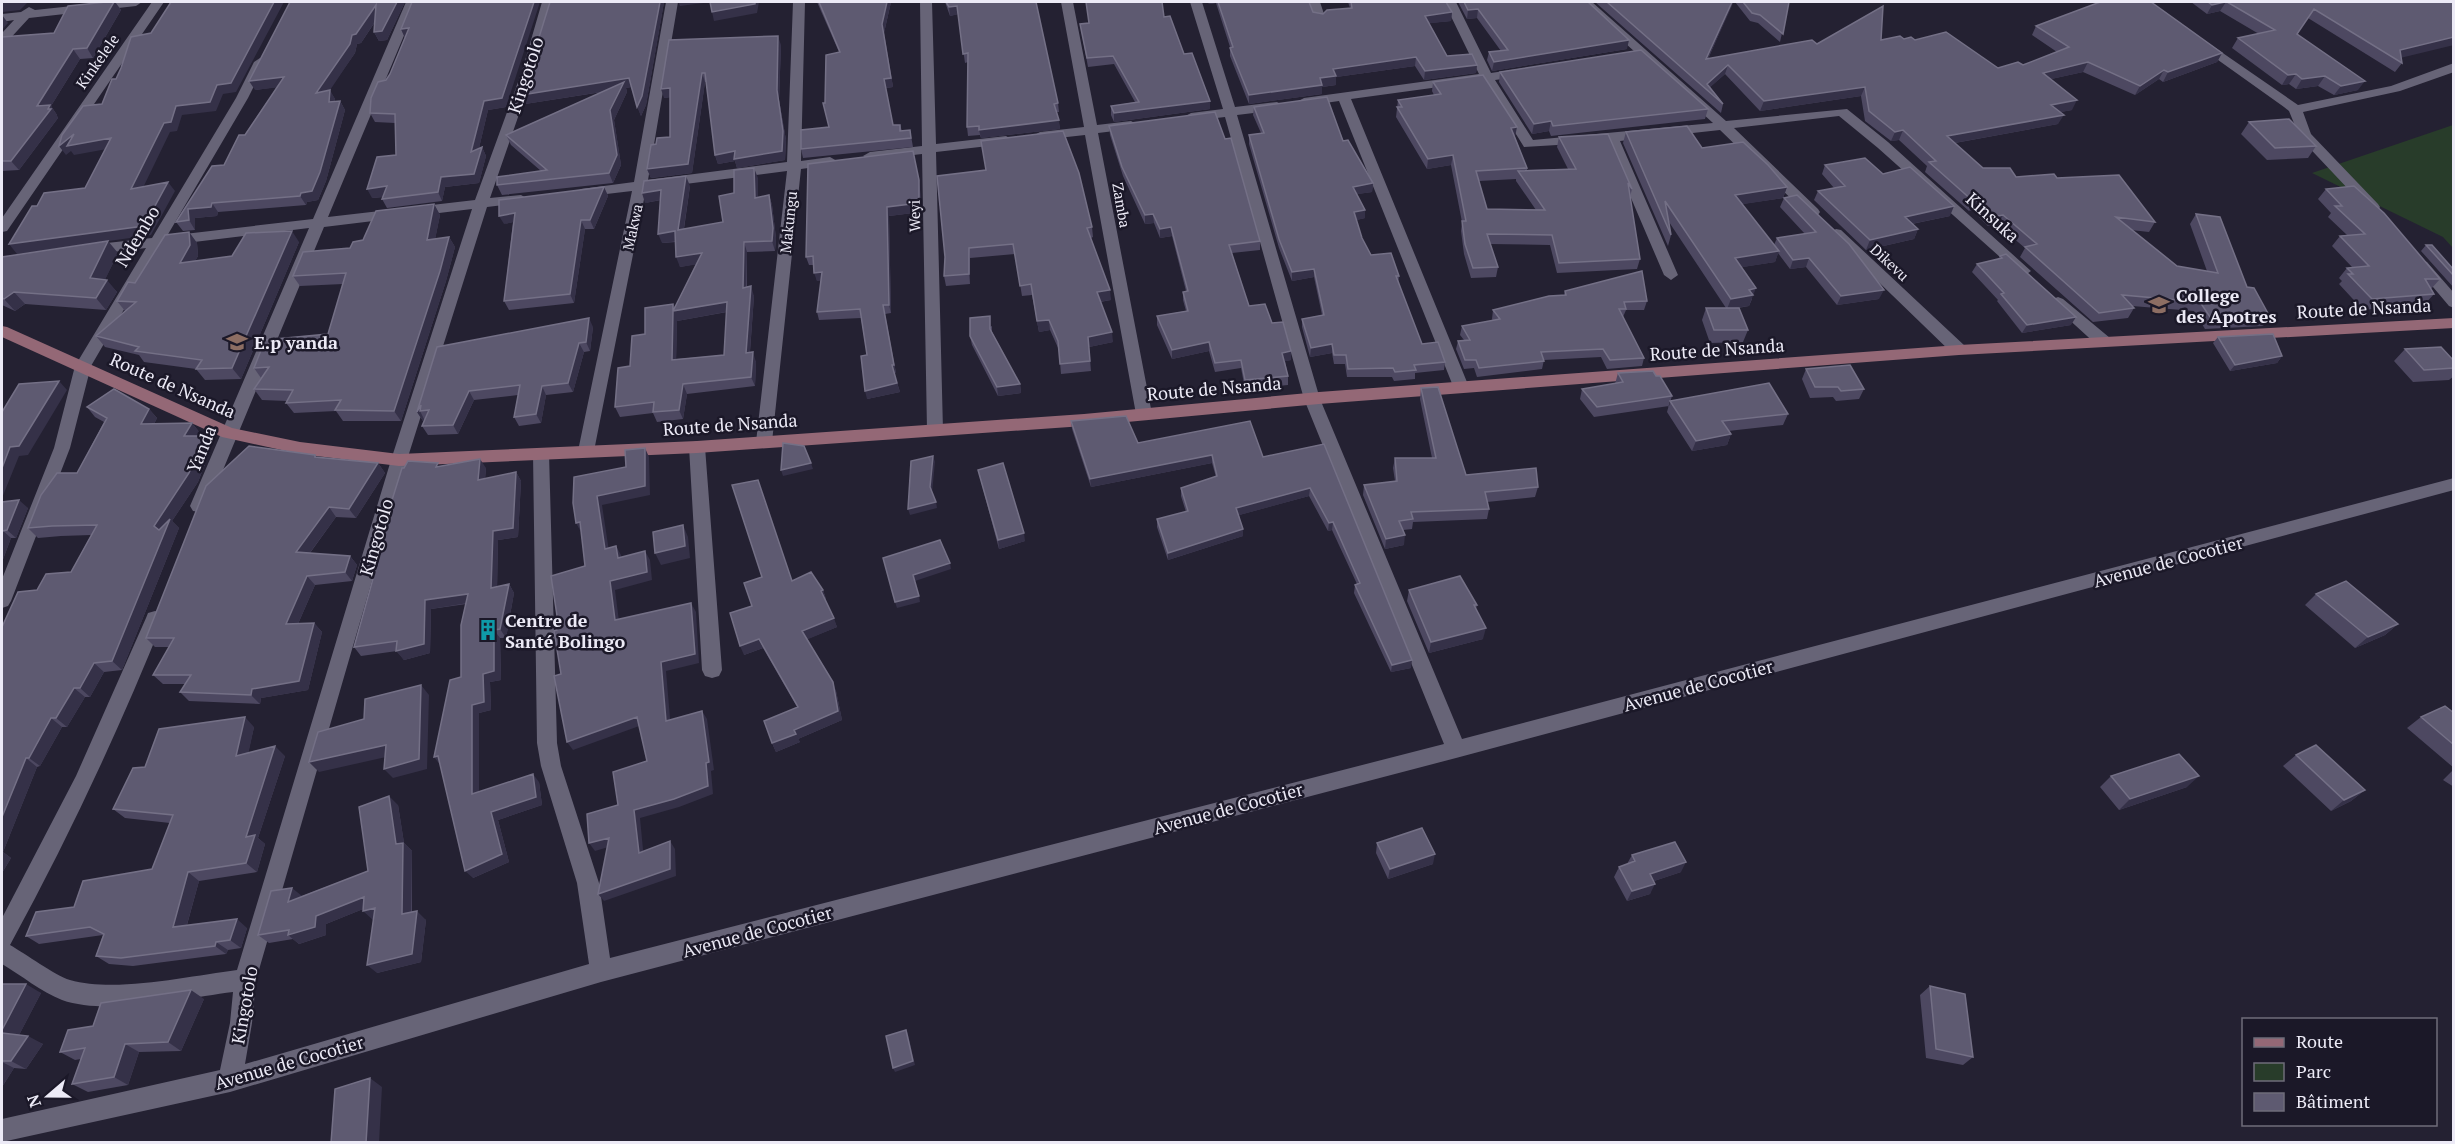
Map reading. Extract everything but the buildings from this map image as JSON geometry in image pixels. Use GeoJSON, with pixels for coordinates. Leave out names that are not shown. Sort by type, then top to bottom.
{"type":"FeatureCollection","features":[{"type":"Feature","properties":{"kind":"street"},"geometry":{"type":"LineString","coordinates":[[2,40],[27,15],[35,2]]}},
{"type":"Feature","properties":{"kind":"street"},"geometry":{"type":"LineString","coordinates":[[2,18],[136,2]]}},
{"type":"Feature","properties":{"kind":"street","name":"Kinkelele"},"geometry":{"type":"LineString","coordinates":[[2,228],[158,2]]}},
{"type":"Feature","properties":{"kind":"street","name":"Yanda"},"geometry":{"type":"LineString","coordinates":[[193,521],[228,433],[412,2]]}},
{"type":"Feature","properties":{"kind":"street","name":"Kingotolo"},"geometry":{"type":"LineString","coordinates":[[230,1080],[241,1023],[245,980],[399,460],[481,204],[528,70],[548,2]]}},
{"type":"Feature","properties":{"kind":"street","name":"Makwa"},"geometry":{"type":"LineString","coordinates":[[586,451],[640,186],[672,2]]}},
{"type":"Feature","properties":{"kind":"street","name":"Makungu"},"geometry":{"type":"LineString","coordinates":[[764,441],[794,166],[799,2]]}},
{"type":"Feature","properties":{"kind":"street","name":"Weyi"},"geometry":{"type":"LineString","coordinates":[[926,2],[935,430]]}},
{"type":"Feature","properties":{"kind":"street","name":"Zamba"},"geometry":{"type":"LineString","coordinates":[[1067,2],[1144,414]]}},
{"type":"Feature","properties":{"kind":"street"},"geometry":{"type":"LineString","coordinates":[[1196,2],[1312,399],[1456,749]]}},
{"type":"Feature","properties":{"kind":"street"},"geometry":{"type":"LineString","coordinates":[[1314,2],[1319,17]]}},
{"type":"Feature","properties":{"kind":"street"},"geometry":{"type":"LineString","coordinates":[[1450,2],[1487,78]]}},
{"type":"Feature","properties":{"kind":"street","name":"Dikevu"},"geometry":{"type":"LineString","coordinates":[[1586,2],[1724,126],[1959,350]]}},
{"type":"Feature","properties":{"kind":"street"},"geometry":{"type":"LineString","coordinates":[[2193,36],[2295,110],[2305,135],[2381,217]]}},
{"type":"Feature","properties":{"kind":"street","name":"Ndembo"},"geometry":{"type":"LineString","coordinates":[[2,601],[62,448],[83,366],[242,98],[269,44]]}},
{"type":"Feature","properties":{"kind":"street"},"geometry":{"type":"LineString","coordinates":[[1622,56],[1644,52]]}},
{"type":"Feature","properties":{"kind":"street"},"geometry":{"type":"LineString","coordinates":[[2295,110],[2388,92],[2434,76],[2454,66]]}},
{"type":"Feature","properties":{"kind":"street"},"geometry":{"type":"LineString","coordinates":[[1173,120],[1543,69]]}},
{"type":"Feature","properties":{"kind":"street","name":"Kinsuka"},"geometry":{"type":"LineString","coordinates":[[1487,78],[1529,144],[1612,138],[1842,112],[1883,144],[2033,279]]}},
{"type":"Feature","properties":{"kind":"street"},"geometry":{"type":"LineString","coordinates":[[1344,97],[1461,387]]}},
{"type":"Feature","properties":{"kind":"street"},"geometry":{"type":"LineString","coordinates":[[572,194],[1149,123]]}},
{"type":"Feature","properties":{"kind":"street"},"geometry":{"type":"LineString","coordinates":[[1612,138],[1671,274]]}},
{"type":"Feature","properties":{"kind":"street"},"geometry":{"type":"LineString","coordinates":[[79,252],[318,222],[538,198]]}},
{"type":"Feature","properties":{"kind":"street"},"geometry":{"type":"LineString","coordinates":[[2412,252],[2454,303]]}},
{"type":"Feature","properties":{"kind":"street"},"geometry":{"type":"LineString","coordinates":[[2051,295],[2104,342]]}},
{"type":"Feature","properties":{"kind":"street","name":"Route de Nsanda"},"geometry":{"type":"LineString","coordinates":[[2,331],[228,433],[300,448],[399,460],[697,447],[1959,350],[2454,323]]}},
{"type":"Feature","properties":{"kind":"street"},"geometry":{"type":"LineString","coordinates":[[697,447],[712,670]]}},
{"type":"Feature","properties":{"kind":"street"},"geometry":{"type":"LineString","coordinates":[[541,453],[547,743],[551,766],[588,883],[601,971]]}},
{"type":"Feature","properties":{"kind":"street","name":"Avenue de Cocotier"},"geometry":{"type":"LineString","coordinates":[[2,1131],[230,1080],[601,971],[1456,749],[2454,484]]}},
{"type":"Feature","properties":{"kind":"street"},"geometry":{"type":"LineString","coordinates":[[2,938],[37,876],[119,708],[163,598]]}},
{"type":"Feature","properties":{"kind":"street"},"geometry":{"type":"LineString","coordinates":[[2,952],[65,990],[96,995],[123,995],[245,980]]}},
{"type":"Feature","properties":{"kind":"green space"},"geometry":{"type":"Polygon","coordinates":[[[2453,125],[2453,248],[2443,237],[2312,173],[2453,125]]]}},
{"type":"Feature","properties":{"kind":"place","name":"College des Apotres"},"geometry":{"type":"Point","coordinates":[2159,305]}},
{"type":"Feature","properties":{"kind":"place","name":"E.p yanda"},"geometry":{"type":"Point","coordinates":[237,342]}},
{"type":"Feature","properties":{"kind":"place","name":"Centre de Santé Bolingo"},"geometry":{"type":"Point","coordinates":[488,630]}}]}
